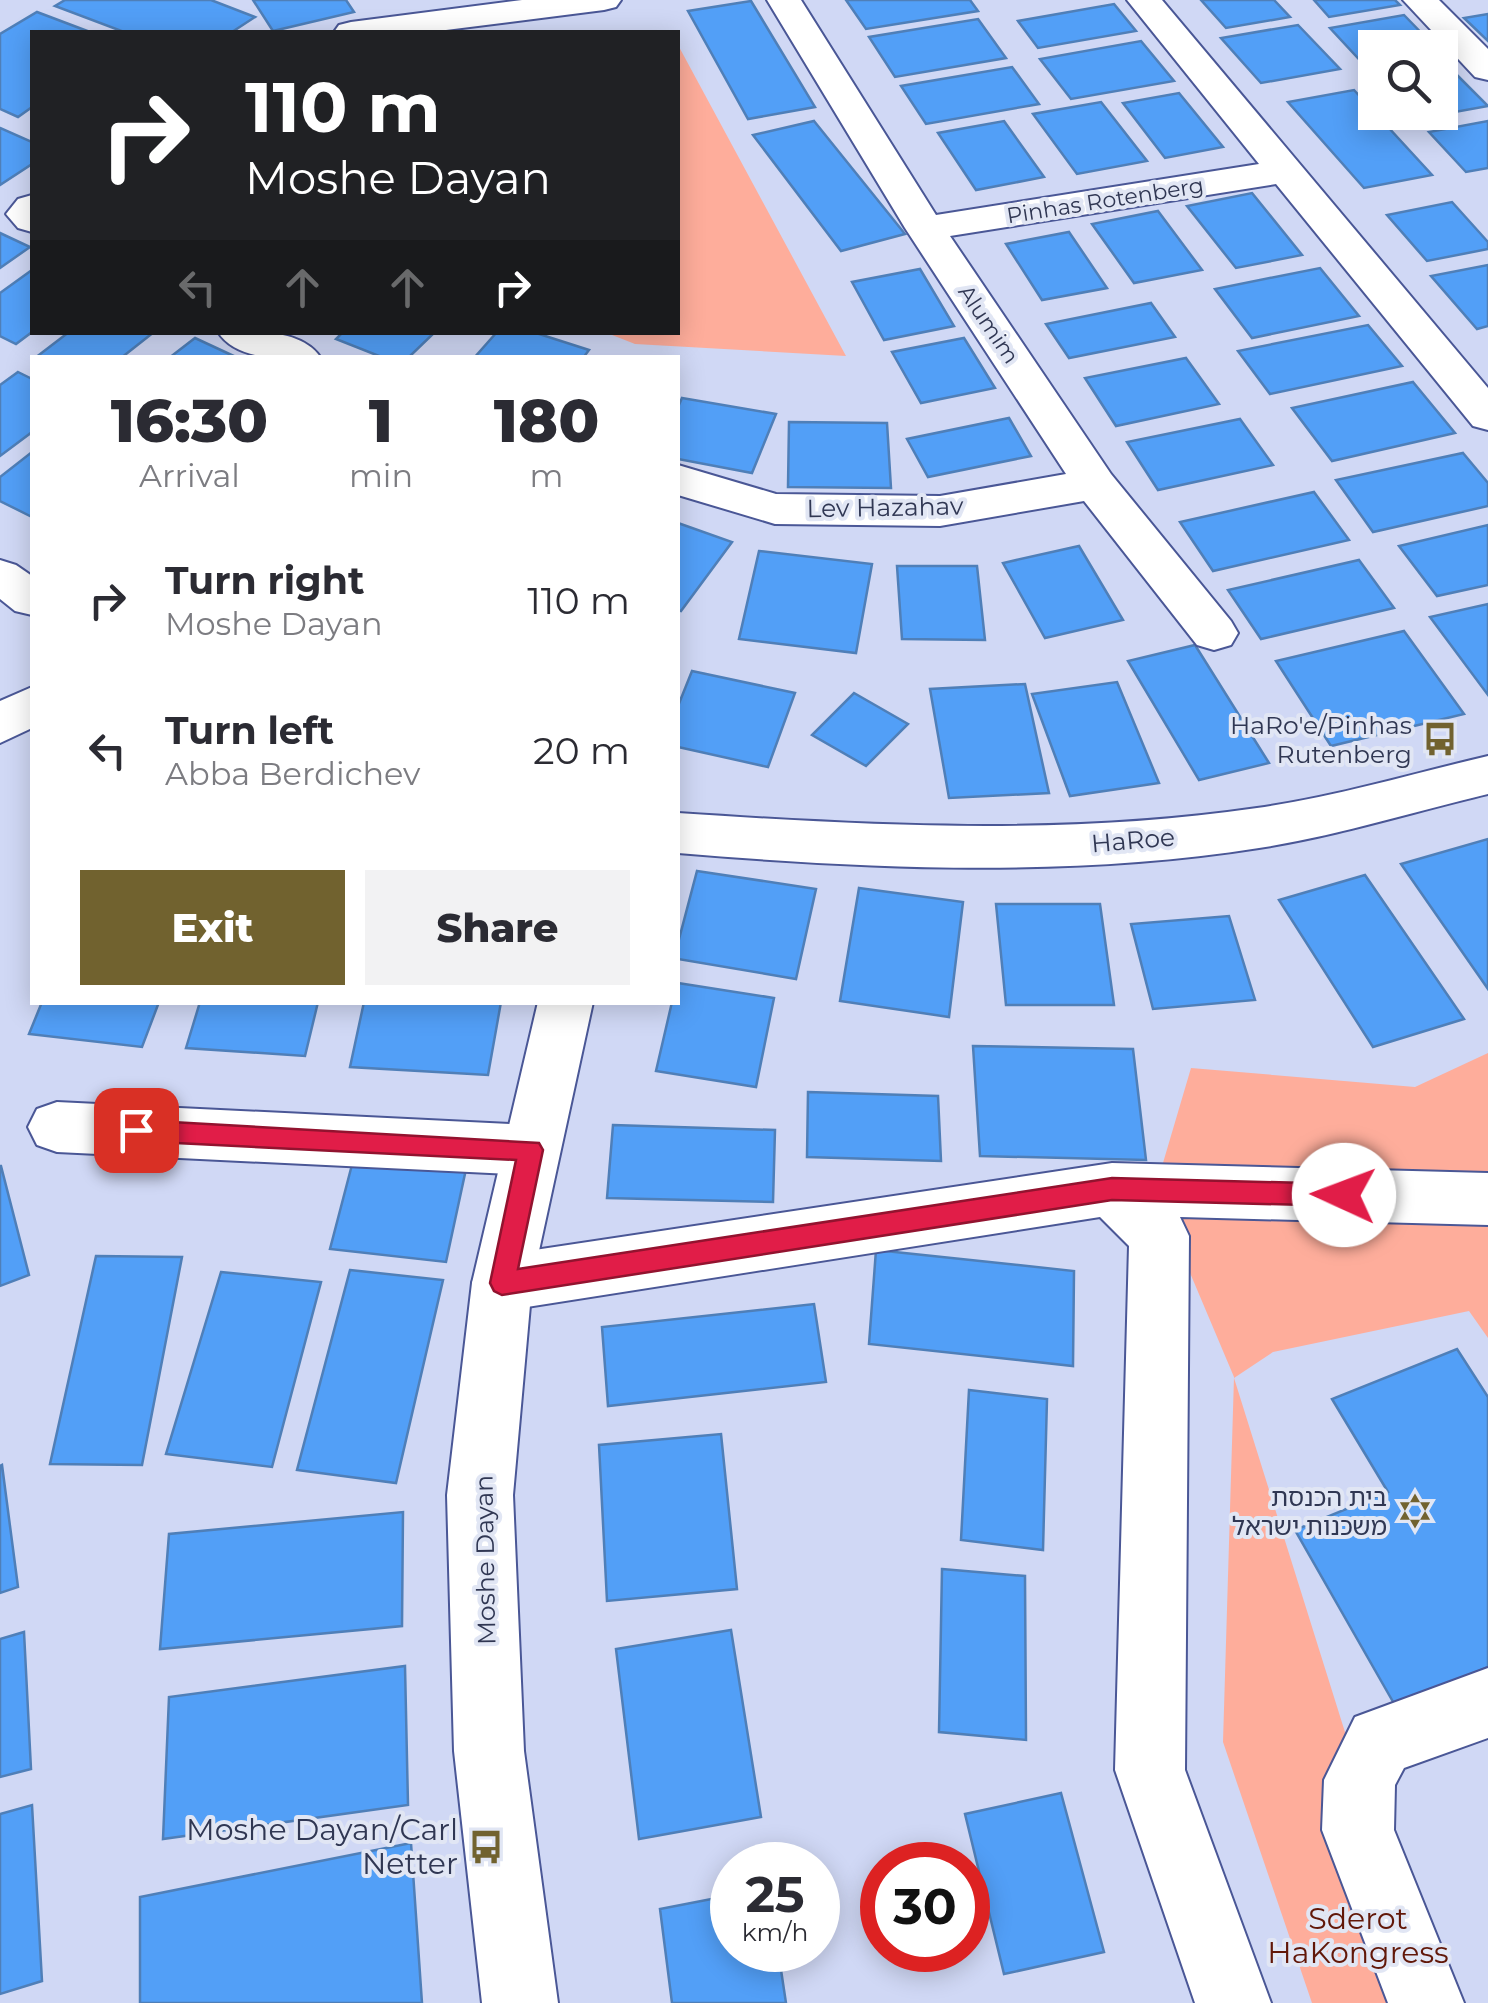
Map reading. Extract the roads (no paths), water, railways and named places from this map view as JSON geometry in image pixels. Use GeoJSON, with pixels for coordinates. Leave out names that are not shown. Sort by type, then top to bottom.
{"type":"FeatureCollection","features":[{"type":"Feature","properties":{"kind":"street"},"geometry":{"type":"LineString","coordinates":[[367,30],[604,0]]}},
{"type":"Feature","properties":{"kind":"street","name":"Alumim"},"geometry":{"type":"LineString","coordinates":[[784,0],[925,228],[1095,484],[1214,633]]}},
{"type":"Feature","properties":{"kind":"street"},"geometry":{"type":"LineString","coordinates":[[1144,0],[1488,416]]}},
{"type":"Feature","properties":{"kind":"street"},"geometry":{"type":"LineString","coordinates":[[1420,0],[1488,69]]}},
{"type":"Feature","properties":{"kind":"street","name":"Pinhas Rotenberg"},"geometry":{"type":"LineString","coordinates":[[925,228],[1286,171]]}},
{"type":"Feature","properties":{"kind":"street"},"geometry":{"type":"LineString","coordinates":[[245,335],[293,355]]}},
{"type":"Feature","properties":{"kind":"street","name":"Lev Hazahav"},"geometry":{"type":"LineString","coordinates":[[680,481],[776,509],[904,511],[940,511],[1095,484]]}},
{"type":"Feature","properties":{"kind":"street"},"geometry":{"type":"LineString","coordinates":[[0,576],[30,598]]}},
{"type":"Feature","properties":{"kind":"street"},"geometry":{"type":"LineString","coordinates":[[0,725],[30,706]]}},
{"type":"Feature","properties":{"kind":"street","name":"HaRoe"},"geometry":{"type":"LineString","coordinates":[[680,833],[771,840],[1071,845],[1233,831],[1488,775]]}},
{"type":"Feature","properties":{"kind":"street","name":"HaRoe"},"geometry":{"type":"LineString","coordinates":[[680,810],[771,840]]}},
{"type":"Feature","properties":{"kind":"street","name":"Moshe Dayan"},"geometry":{"type":"LineString","coordinates":[[520,2003],[489,1751],[480,1494],[502,1283],[565,1005]]}},
{"type":"Feature","properties":{"kind":"street"},"geometry":{"type":"LineString","coordinates":[[57,1126],[530,1150]]}},
{"type":"Feature","properties":{"kind":"street"},"geometry":{"type":"LineString","coordinates":[[1112,1189],[1159,1236],[1150,1770],[1233,2003]]}},
{"type":"Feature","properties":{"kind":"street"},"geometry":{"type":"LineString","coordinates":[[502,1283],[1112,1189],[1488,1199]]}},
{"type":"Feature","properties":{"kind":"street"},"geometry":{"type":"LineString","coordinates":[[1426,2003],[1358,1830],[1360,1780],[1380,1742],[1488,1703]]}},
{"type":"Feature","properties":{"kind":"place","name":"HaRo'e/Pinhas Rutenberg"},"geometry":{"type":"Point","coordinates":[1440,739]}},
{"type":"Feature","properties":{"kind":"place","name":"בית הכנסת משכנות ישראל"},"geometry":{"type":"Point","coordinates":[1415,1511]}},
{"type":"Feature","properties":{"kind":"place","name":"Moshe Dayan/Carl Netter"},"geometry":{"type":"Point","coordinates":[486,1847]}},
{"type":"Feature","properties":{"kind":"park label","name":"Sderot HaKongress"},"geometry":{"type":"Point","coordinates":[1358,1936]}}]}
